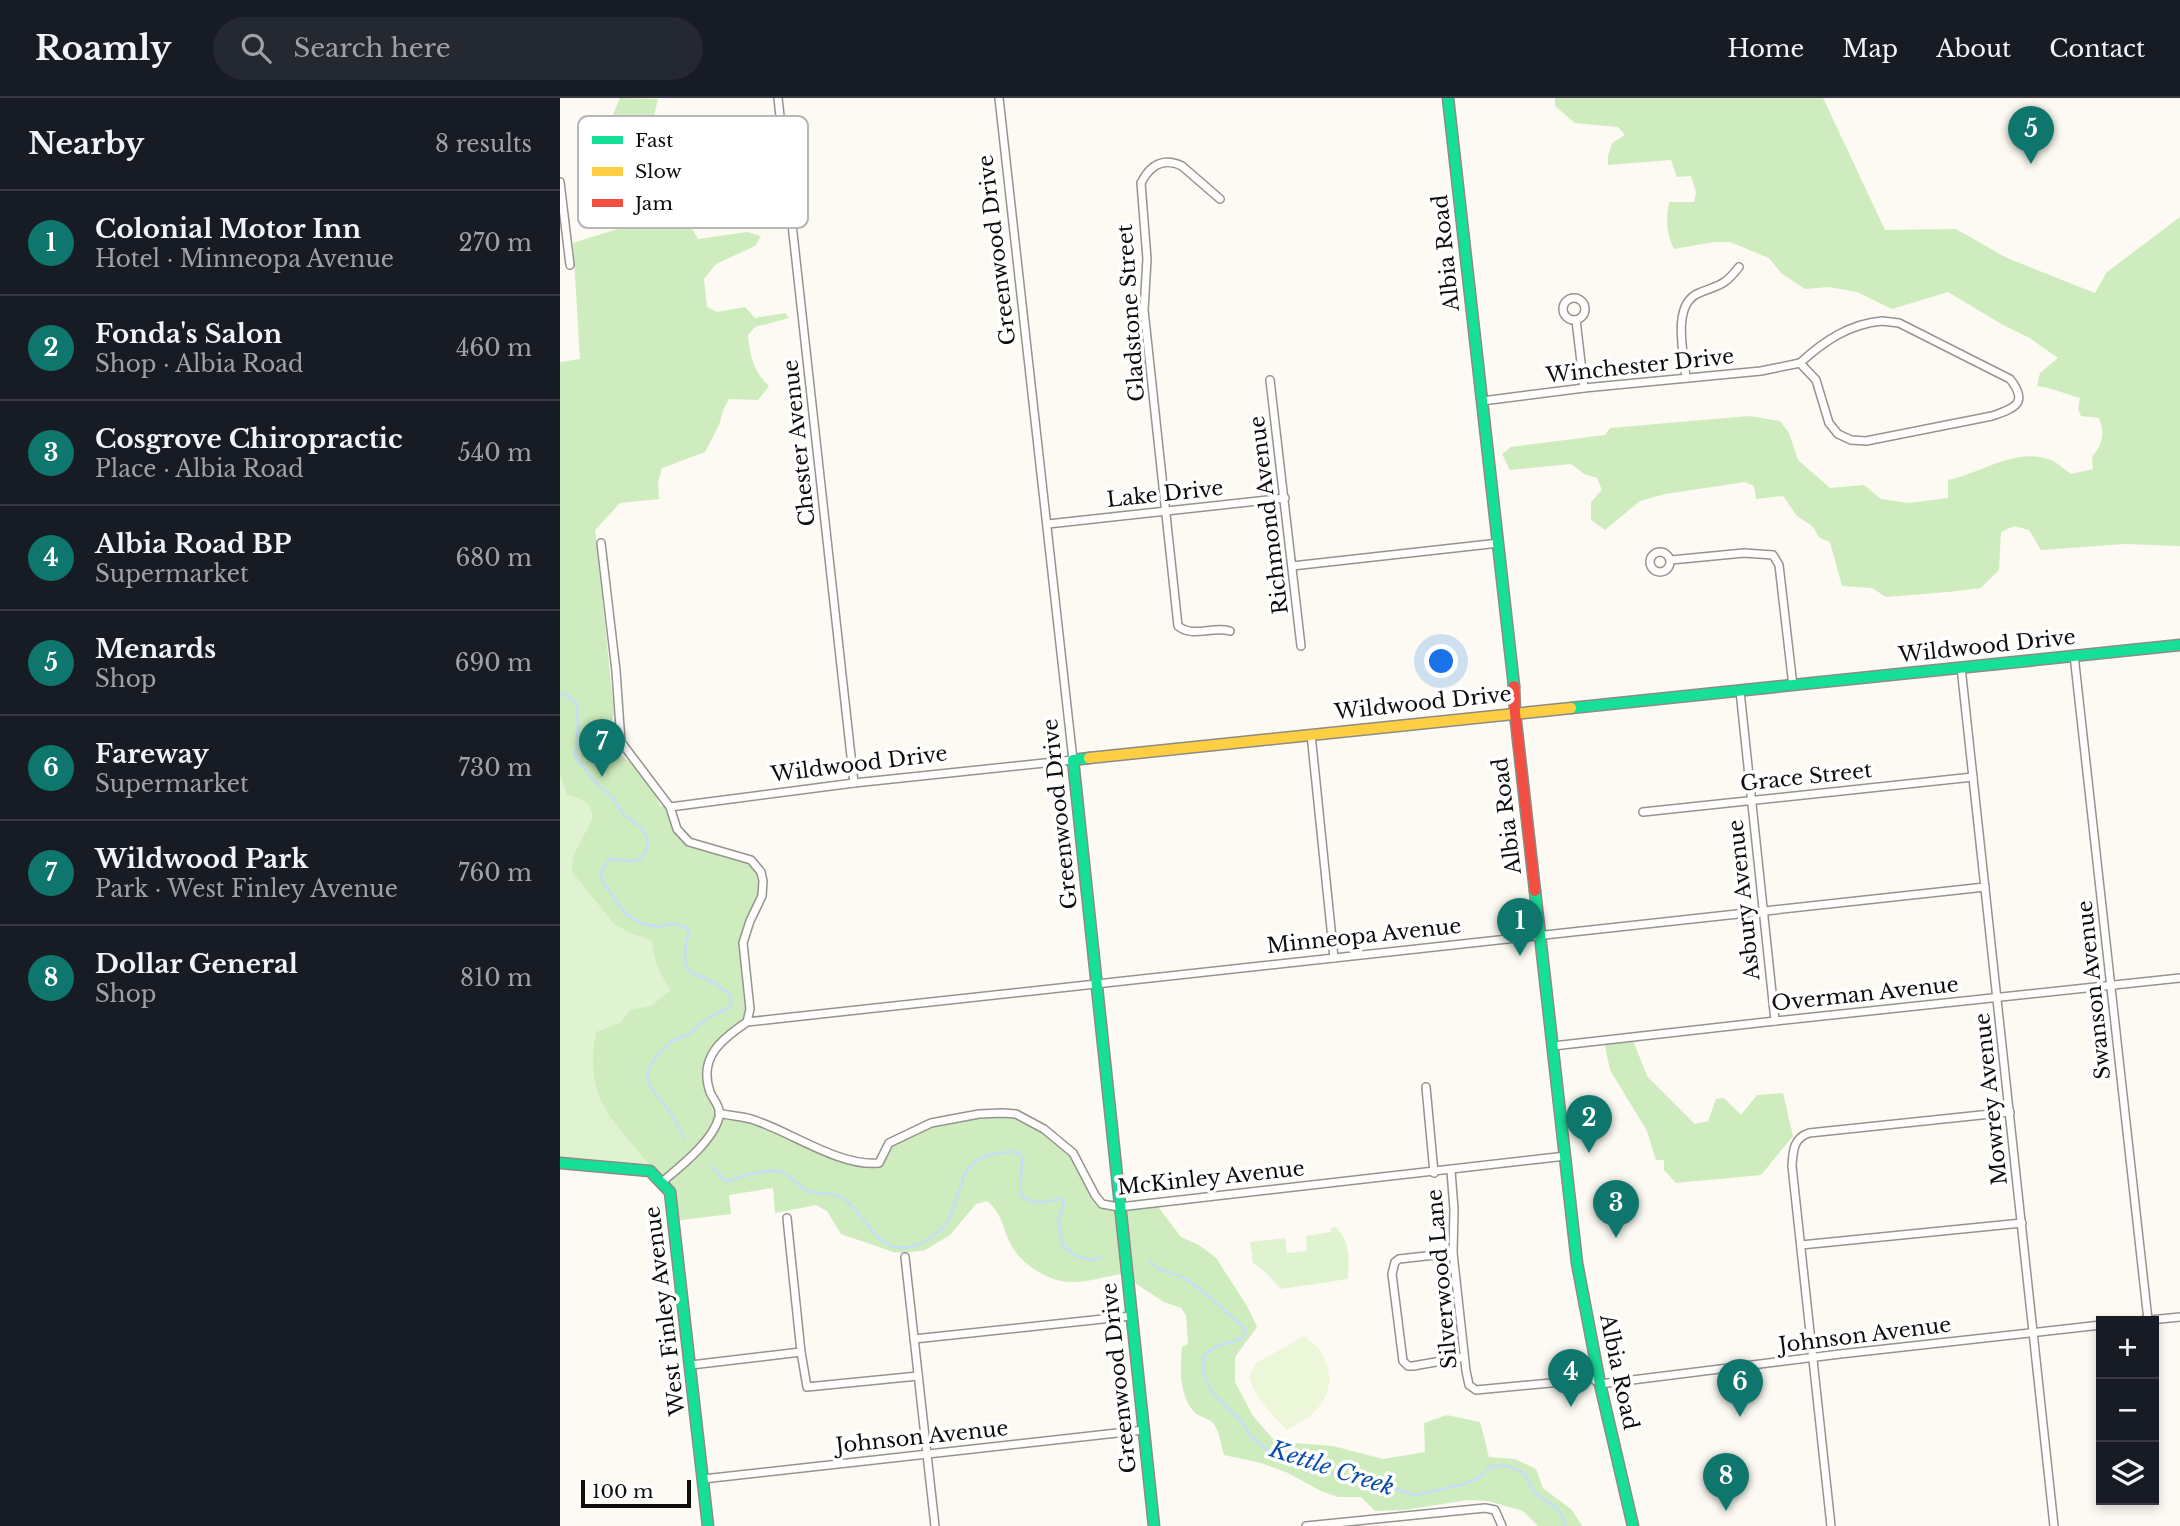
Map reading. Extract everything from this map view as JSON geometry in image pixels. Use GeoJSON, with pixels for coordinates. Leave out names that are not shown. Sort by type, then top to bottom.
{"type":"FeatureCollection","features":[{"type":"Feature","properties":{"kind":"street","name":"Chester Avenue"},"geometry":{"type":"LineString","coordinates":[[778,98],[780,116]]}},
{"type":"Feature","properties":{"kind":"street","name":"Greenwood Drive"},"geometry":{"type":"LineString","coordinates":[[999,98],[1048,524],[1154,1526]]}},
{"type":"Feature","properties":{"kind":"street","name":"Albia Road"},"geometry":{"type":"LineString","coordinates":[[1448,98],[1577,1263],[1600,1384],[1633,1526]]}},
{"type":"Feature","properties":{"kind":"street","name":"Gladstone Street"},"geometry":{"type":"LineString","coordinates":[[1220,199],[1176,163],[1166,161],[1154,165],[1146,172],[1141,183],[1147,259],[1144,310],[1178,626],[1186,632],[1220,628],[1230,631]]}},
{"type":"Feature","properties":{"kind":"street"},"geometry":{"type":"LineString","coordinates":[[560,182],[570,265]]}},
{"type":"Feature","properties":{"kind":"street","name":"Chester Avenue"},"geometry":{"type":"LineString","coordinates":[[792,228],[854,783]]}},
{"type":"Feature","properties":{"kind":"street"},"geometry":{"type":"LineString","coordinates":[[1686,378],[1681,321],[1683,308],[1690,298],[1727,281],[1739,267]]}},
{"type":"Feature","properties":{"kind":"street"},"geometry":{"type":"LineString","coordinates":[[1576,320],[1584,388]]}},
{"type":"Feature","properties":{"kind":"street"},"geometry":{"type":"LineString","coordinates":[[1864,322],[1899,323],[2010,379],[2018,389],[2020,397],[2012,409],[1992,416],[1866,441],[1851,440],[1838,434],[1829,423],[1816,380],[1800,363],[1846,328],[1864,322]]}},
{"type":"Feature","properties":{"kind":"street","name":"Winchester Drive"},"geometry":{"type":"LineString","coordinates":[[1482,401],[1778,369],[1800,363]]}},
{"type":"Feature","properties":{"kind":"street","name":"Richmond Avenue"},"geometry":{"type":"LineString","coordinates":[[1270,380],[1301,646]]}},
{"type":"Feature","properties":{"kind":"street","name":"Lake Drive"},"geometry":{"type":"LineString","coordinates":[[1048,524],[1285,498]]}},
{"type":"Feature","properties":{"kind":"street"},"geometry":{"type":"LineString","coordinates":[[601,543],[616,671],[621,742],[670,807],[677,828],[689,842],[751,860],[761,872],[763,881],[762,896],[743,943],[750,1009],[747,1022],[717,1046],[707,1067],[709,1089],[719,1114]]}},
{"type":"Feature","properties":{"kind":"street"},"geometry":{"type":"LineString","coordinates":[[1292,566],[1499,543]]}},
{"type":"Feature","properties":{"kind":"street"},"geometry":{"type":"LineString","coordinates":[[1671,560],[1744,553],[1773,555],[1779,565],[1793,687]]}},
{"type":"Feature","properties":{"kind":"street","name":"Wildwood Drive"},"geometry":{"type":"LineString","coordinates":[[670,807],[854,783],[2180,645]]}},
{"type":"Feature","properties":{"kind":"street","name":"Swanson Avenue"},"geometry":{"type":"LineString","coordinates":[[2074,655],[2148,1316]]}},
{"type":"Feature","properties":{"kind":"street","name":"Mowrey Avenue"},"geometry":{"type":"LineString","coordinates":[[1962,667],[2054,1526]]}},
{"type":"Feature","properties":{"kind":"street","name":"Asbury Avenue"},"geometry":{"type":"LineString","coordinates":[[1740,691],[1775,1021]]}},
{"type":"Feature","properties":{"kind":"street"},"geometry":{"type":"LineString","coordinates":[[1311,734],[1334,958]]}},
{"type":"Feature","properties":{"kind":"street","name":"Grace Street"},"geometry":{"type":"LineString","coordinates":[[1643,813],[1973,777]]}},
{"type":"Feature","properties":{"kind":"street","name":"Minneopa Avenue"},"geometry":{"type":"LineString","coordinates":[[747,1022],[1985,887]]}},
{"type":"Feature","properties":{"kind":"street","name":"Overman Avenue"},"geometry":{"type":"LineString","coordinates":[[1553,1046],[2180,978]]}},
{"type":"Feature","properties":{"kind":"street"},"geometry":{"type":"LineString","coordinates":[[1426,1087],[1434,1172]]}},
{"type":"Feature","properties":{"kind":"street"},"geometry":{"type":"LineString","coordinates":[[1831,1526],[1792,1166],[1796,1142],[1803,1135],[2010,1112]]}},
{"type":"Feature","properties":{"kind":"street","name":"McKinley Avenue"},"geometry":{"type":"LineString","coordinates":[[719,1114],[750,1119],[845,1159],[866,1165],[879,1163],[889,1143],[931,1123],[979,1114],[1016,1114],[1044,1129],[1073,1153],[1102,1204],[1119,1207],[1566,1156]]}},
{"type":"Feature","properties":{"kind":"street","name":"West Finley Avenue"},"geometry":{"type":"LineString","coordinates":[[708,1526],[672,1205],[670,1192],[662,1182],[695,1153],[712,1131],[719,1114]]}},
{"type":"Feature","properties":{"kind":"street"},"geometry":{"type":"LineString","coordinates":[[560,1163],[650,1171],[662,1182]]}},
{"type":"Feature","properties":{"kind":"street","name":"Silverwood Lane"},"geometry":{"type":"LineString","coordinates":[[1451,1171],[1453,1253],[1469,1385]]}},
{"type":"Feature","properties":{"kind":"street"},"geometry":{"type":"LineString","coordinates":[[787,1217],[807,1387],[918,1376]]}},
{"type":"Feature","properties":{"kind":"street"},"geometry":{"type":"LineString","coordinates":[[1801,1245],[2022,1223]]}},
{"type":"Feature","properties":{"kind":"street"},"geometry":{"type":"LineString","coordinates":[[1453,1253],[1399,1259],[1395,1262],[1392,1274],[1403,1361],[1408,1366],[1413,1366],[1464,1357]]}},
{"type":"Feature","properties":{"kind":"street"},"geometry":{"type":"LineString","coordinates":[[905,1257],[935,1526]]}},
{"type":"Feature","properties":{"kind":"street"},"geometry":{"type":"LineString","coordinates":[[914,1339],[1131,1316]]}},
{"type":"Feature","properties":{"kind":"street"},"geometry":{"type":"LineString","coordinates":[[2159,1319],[2180,1317]]}},
{"type":"Feature","properties":{"kind":"street","name":"Johnson Avenue"},"geometry":{"type":"LineString","coordinates":[[1469,1385],[1476,1390],[1593,1379],[1600,1384],[2096,1326]]}},
{"type":"Feature","properties":{"kind":"street"},"geometry":{"type":"LineString","coordinates":[[691,1365],[801,1352]]}},
{"type":"Feature","properties":{"kind":"street","name":"Johnson Avenue"},"geometry":{"type":"LineString","coordinates":[[703,1479],[1144,1430]]}},
{"type":"Feature","properties":{"kind":"street"},"geometry":{"type":"LineString","coordinates":[[1306,1526],[1485,1508],[1496,1510],[1502,1526]]}},
{"type":"Feature","properties":{"kind":"street"},"geometry":{"type":"LineString","coordinates":[[1401,1516],[1402,1526]]}},
{"type":"Feature","properties":{"kind":"green space"},"geometry":{"type":"Polygon","coordinates":[[[620,98],[658,99],[654,116],[613,116],[620,98]]]}},
{"type":"Feature","properties":{"kind":"green space"},"geometry":{"type":"Polygon","coordinates":[[[1555,98],[1823,98],[1885,230],[1956,229],[2007,258],[2095,293],[2107,272],[2180,217],[2180,546],[2125,544],[2041,550],[2029,530],[2014,526],[2001,532],[1999,570],[1981,588],[1886,597],[1872,588],[1842,586],[1830,542],[1820,538],[1812,526],[1797,516],[1783,496],[1756,499],[1754,486],[1745,482],[1665,494],[1640,501],[1605,530],[1591,520],[1591,502],[1602,490],[1597,478],[1584,474],[1571,464],[1510,470],[1502,454],[1511,447],[1605,435],[1610,428],[1749,416],[1780,421],[1789,433],[1798,460],[1830,488],[1864,485],[1881,499],[1909,503],[1948,498],[1948,480],[2014,458],[2040,457],[2053,461],[2071,474],[2093,469],[2092,457],[2102,439],[2099,418],[2081,416],[2078,409],[2080,398],[2037,386],[2040,373],[2058,358],[2028,337],[1948,292],[1892,309],[1857,292],[1829,287],[1805,289],[1781,273],[1769,258],[1730,242],[1674,249],[1667,226],[1669,202],[1694,202],[1696,192],[1691,176],[1677,177],[1671,160],[1608,165],[1612,143],[1625,135],[1618,127],[1575,123],[1555,106],[1555,98]]]}},
{"type":"Feature","properties":{"kind":"green space"},"geometry":{"type":"Polygon","coordinates":[[[621,228],[692,228],[698,239],[747,232],[761,236],[755,246],[716,264],[704,279],[707,307],[717,312],[745,307],[755,318],[785,313],[789,318],[755,327],[748,335],[753,363],[769,386],[758,400],[729,399],[705,452],[662,468],[658,482],[659,499],[620,503],[595,530],[614,713],[608,733],[608,745],[646,779],[660,806],[670,807],[677,828],[689,842],[751,860],[763,881],[746,933],[747,1022],[716,1050],[709,1068],[710,1090],[720,1111],[750,1119],[845,1159],[879,1163],[889,1143],[911,1131],[955,1118],[1016,1114],[1073,1153],[1102,1204],[1156,1204],[1181,1237],[1199,1245],[1216,1258],[1247,1306],[1257,1327],[1235,1357],[1235,1382],[1253,1416],[1272,1438],[1333,1446],[1383,1459],[1425,1452],[1424,1423],[1447,1415],[1480,1422],[1489,1457],[1515,1459],[1536,1469],[1543,1488],[1572,1510],[1582,1526],[1538,1526],[1523,1511],[1488,1501],[1468,1500],[1404,1510],[1375,1511],[1361,1497],[1338,1497],[1261,1463],[1224,1455],[1215,1426],[1194,1412],[1183,1389],[1182,1347],[1188,1344],[1186,1315],[1181,1308],[1164,1302],[1121,1274],[1068,1282],[1038,1272],[1014,1250],[999,1215],[987,1201],[976,1204],[950,1235],[925,1250],[905,1253],[893,1252],[841,1234],[827,1211],[816,1205],[775,1213],[773,1188],[729,1195],[731,1214],[674,1221],[663,1184],[608,1114],[600,1098],[594,1080],[593,1058],[596,1032],[620,1023],[630,1010],[651,1006],[671,990],[658,966],[652,941],[614,924],[572,872],[573,856],[593,818],[590,806],[580,798],[567,795],[560,773],[560,362],[580,359],[573,243],[621,228]]]}},
{"type":"Feature","properties":{"kind":"green space"},"geometry":{"type":"Polygon","coordinates":[[[560,362],[595,529],[614,713],[608,733],[608,745],[646,779],[660,806],[670,807],[677,828],[750,921],[717,1046],[650,1171],[560,1157],[560,362]]]}},
{"type":"Feature","properties":{"kind":"green space"},"geometry":{"type":"Polygon","coordinates":[[[1632,1038],[1647,1076],[1695,1124],[1708,1121],[1716,1099],[1724,1098],[1741,1115],[1757,1095],[1783,1093],[1793,1136],[1761,1175],[1676,1183],[1664,1170],[1664,1160],[1656,1160],[1647,1131],[1610,1070],[1604,1041],[1632,1038]]]}},
{"type":"Feature","properties":{"kind":"green space"},"geometry":{"type":"Polygon","coordinates":[[[1336,1227],[1347,1245],[1348,1279],[1281,1289],[1253,1263],[1250,1242],[1285,1238],[1287,1253],[1307,1251],[1306,1236],[1331,1232],[1331,1228],[1336,1227]]]}},
{"type":"Feature","properties":{"kind":"green space"},"geometry":{"type":"Polygon","coordinates":[[[1304,1336],[1313,1343],[1326,1361],[1329,1381],[1323,1402],[1306,1419],[1287,1430],[1259,1399],[1249,1376],[1256,1363],[1304,1336]]]}},
{"type":"Feature","properties":{"kind":"waterway","name":"Kettle Creek"},"geometry":{"type":"LineString","coordinates":[[560,696],[565,694],[577,704],[575,756],[595,782],[613,798],[622,813],[642,828],[648,839],[641,859],[609,859],[601,871],[604,884],[622,909],[636,920],[653,926],[676,924],[689,930],[685,953],[688,969],[731,996],[731,1005],[726,1010],[715,1014],[688,1035],[672,1041],[647,1071],[649,1085],[673,1116],[684,1138]]}},
{"type":"Feature","properties":{"kind":"waterway","name":"Kettle Creek"},"geometry":{"type":"LineString","coordinates":[[712,1166],[725,1181],[760,1172],[782,1172],[804,1189],[844,1199],[884,1242],[905,1248],[926,1241],[945,1225],[962,1178],[973,1164],[991,1154],[1016,1152],[1022,1158],[1020,1194],[1034,1202],[1060,1199],[1064,1203],[1058,1222],[1063,1246],[1075,1256],[1092,1260],[1100,1257]]}},
{"type":"Feature","properties":{"kind":"waterway","name":"Kettle Creek"},"geometry":{"type":"LineString","coordinates":[[1149,1261],[1195,1285],[1246,1330],[1241,1339],[1215,1347],[1204,1355],[1203,1373],[1213,1393],[1242,1422],[1250,1436],[1267,1450],[1354,1480],[1416,1495],[1464,1484],[1477,1479],[1492,1466],[1510,1466],[1525,1474],[1533,1491],[1557,1509],[1564,1519],[1564,1526]]}},
{"type":"Feature","properties":{"kind":"traffic: fast"},"geometry":{"type":"LineString","coordinates":[[1448,98],[1514,686]]}},
{"type":"Feature","properties":{"kind":"traffic: fast"},"geometry":{"type":"LineString","coordinates":[[1571,708],[2180,645]]}},
{"type":"Feature","properties":{"kind":"traffic: fast"},"geometry":{"type":"LineString","coordinates":[[1089,758],[1073,760],[1154,1526]]}},
{"type":"Feature","properties":{"kind":"traffic: fast"},"geometry":{"type":"LineString","coordinates":[[1535,891],[1577,1263],[1600,1384],[1633,1526]]}},
{"type":"Feature","properties":{"kind":"traffic: fast"},"geometry":{"type":"LineString","coordinates":[[560,1163],[650,1171],[670,1192],[708,1526]]}},
{"type":"Feature","properties":{"kind":"traffic: slow"},"geometry":{"type":"LineString","coordinates":[[1089,758],[1571,708]]}},
{"type":"Feature","properties":{"kind":"traffic: jam"},"geometry":{"type":"LineString","coordinates":[[1514,686],[1535,891]]}},
{"type":"Feature","properties":{"kind":"place","name":"Menards"},"geometry":{"type":"Point","coordinates":[2031,164]}},
{"type":"Feature","properties":{"kind":"place","name":"Wildwood Park"},"geometry":{"type":"Point","coordinates":[602,777]}},
{"type":"Feature","properties":{"kind":"place","name":"Colonial Motor Inn"},"geometry":{"type":"Point","coordinates":[1520,956]}},
{"type":"Feature","properties":{"kind":"place","name":"Fonda's Salon"},"geometry":{"type":"Point","coordinates":[1589,1153]}},
{"type":"Feature","properties":{"kind":"place","name":"Cosgrove Chiropractic"},"geometry":{"type":"Point","coordinates":[1616,1238]}},
{"type":"Feature","properties":{"kind":"place","name":"Albia Road BP"},"geometry":{"type":"Point","coordinates":[1571,1407]}},
{"type":"Feature","properties":{"kind":"place","name":"Fareway"},"geometry":{"type":"Point","coordinates":[1740,1417]}},
{"type":"Feature","properties":{"kind":"place","name":"Dollar General"},"geometry":{"type":"Point","coordinates":[1726,1511]}}]}
